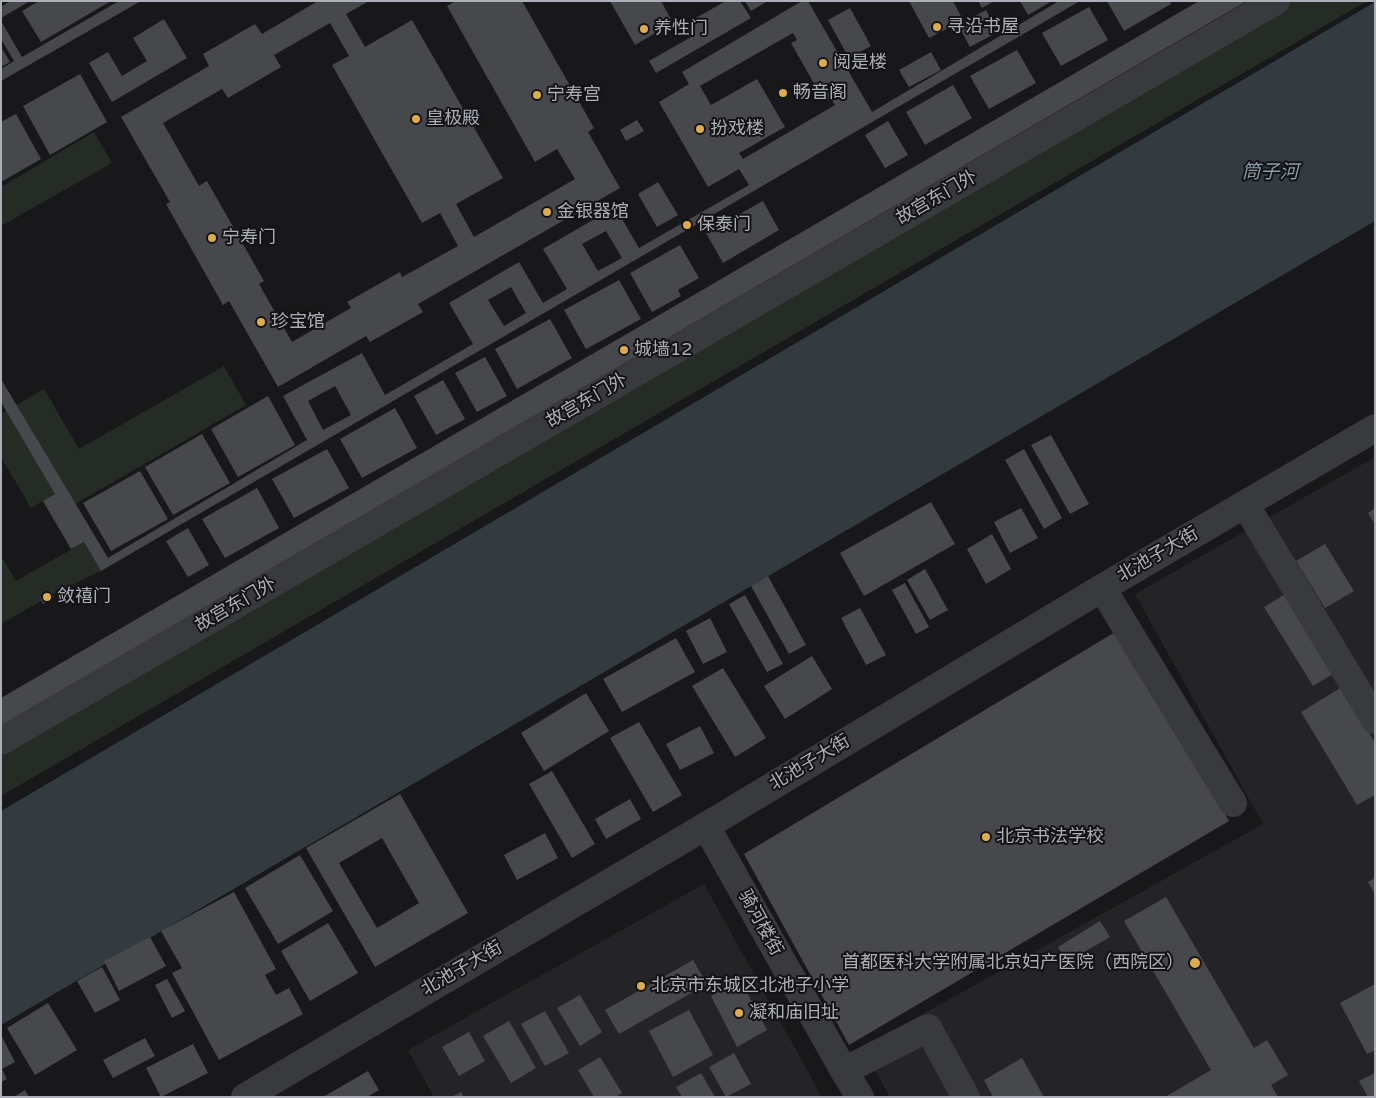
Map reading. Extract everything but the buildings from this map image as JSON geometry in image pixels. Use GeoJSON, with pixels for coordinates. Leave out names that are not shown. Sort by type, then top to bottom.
{"type":"FeatureCollection","features":[{"type":"Feature","properties":{"kind":"street","name":"故宫东门外"},"geometry":{"type":"LineString","coordinates":[[1,741],[1276,1]]}},
{"type":"Feature","properties":{"kind":"street","name":"北池子大街"},"geometry":{"type":"LineString","coordinates":[[245,1097],[706,826],[1102,588],[1375,428]]}},
{"type":"Feature","properties":{"kind":"street"},"geometry":{"type":"LineString","coordinates":[[1244,504],[1375,720]]}},
{"type":"Feature","properties":{"kind":"street"},"geometry":{"type":"LineString","coordinates":[[1102,588],[1233,804]]}},
{"type":"Feature","properties":{"kind":"street","name":"骑河楼街"},"geometry":{"type":"LineString","coordinates":[[706,826],[860,1097]]}},
{"type":"Feature","properties":{"kind":"street"},"geometry":{"type":"LineString","coordinates":[[844,1071],[928,1028],[966,1097]]}},
{"type":"Feature","properties":{"kind":"shaded area"},"geometry":{"type":"Polygon","coordinates":[[[1283,1],[1367,1],[1,796],[1,747],[1283,1]]]}},
{"type":"Feature","properties":{"kind":"shaded area"},"geometry":{"type":"Polygon","coordinates":[[[94,132],[112,163],[1,226],[1,187],[94,132]]]}},
{"type":"Feature","properties":{"kind":"shaded area"},"geometry":{"type":"Polygon","coordinates":[[[224,366],[246,405],[65,510],[55,494],[31,508],[1,457],[1,414],[44,389],[79,449],[224,366]]]}},
{"type":"Feature","properties":{"kind":"shaded area"},"geometry":{"type":"Polygon","coordinates":[[[1375,457],[1375,1097],[890,1097],[862,1048],[1263,824],[1135,594],[1375,457]]]}},
{"type":"Feature","properties":{"kind":"shaded area"},"geometry":{"type":"Polygon","coordinates":[[[84,542],[101,571],[53,594],[51,591],[40,598],[41,601],[1,624],[1,556],[16,581],[84,542]]]}},
{"type":"Feature","properties":{"kind":"shaded area","name":"北京市东城区北池子小学"},"geometry":{"type":"Polygon","coordinates":[[[704,884],[822,1097],[434,1097],[408,1050],[704,884]]]}},
{"type":"Feature","properties":{"kind":"water","name":"筒子河"},"geometry":{"type":"Polygon","coordinates":[[[1375,2],[1375,221],[1,1025],[1,811],[1375,2]]]}},
{"type":"Feature","properties":{"kind":"place","name":"寻沿书屋"},"geometry":{"type":"Point","coordinates":[937,27]}},
{"type":"Feature","properties":{"kind":"place","name":"养性门"},"geometry":{"type":"Point","coordinates":[644,29]}},
{"type":"Feature","properties":{"kind":"place","name":"阅是楼"},"geometry":{"type":"Point","coordinates":[823,63]}},
{"type":"Feature","properties":{"kind":"place","name":"畅音阁"},"geometry":{"type":"Point","coordinates":[783,93]}},
{"type":"Feature","properties":{"kind":"place","name":"宁寿宫"},"geometry":{"type":"Point","coordinates":[537,95]}},
{"type":"Feature","properties":{"kind":"place","name":"皇极殿"},"geometry":{"type":"Point","coordinates":[416,119]}},
{"type":"Feature","properties":{"kind":"place","name":"扮戏楼"},"geometry":{"type":"Point","coordinates":[700,129]}},
{"type":"Feature","properties":{"kind":"place","name":"金银器馆"},"geometry":{"type":"Point","coordinates":[547,212]}},
{"type":"Feature","properties":{"kind":"place","name":"保泰门"},"geometry":{"type":"Point","coordinates":[687,225]}},
{"type":"Feature","properties":{"kind":"place","name":"宁寿门"},"geometry":{"type":"Point","coordinates":[212,238]}},
{"type":"Feature","properties":{"kind":"place","name":"珍宝馆"},"geometry":{"type":"Point","coordinates":[261,322]}},
{"type":"Feature","properties":{"kind":"place","name":"城墙12"},"geometry":{"type":"Point","coordinates":[624,350]}},
{"type":"Feature","properties":{"kind":"place","name":"敛禧门"},"geometry":{"type":"Point","coordinates":[47,597]}},
{"type":"Feature","properties":{"kind":"place","name":"北京书法学校"},"geometry":{"type":"Point","coordinates":[986,837]}},
{"type":"Feature","properties":{"kind":"place","name":"首都医科大学附属北京妇产医院（西院区）"},"geometry":{"type":"Point","coordinates":[1195,963]}},
{"type":"Feature","properties":{"kind":"place","name":"北京市东城区北池子小学"},"geometry":{"type":"Point","coordinates":[641,986]}},
{"type":"Feature","properties":{"kind":"place","name":"凝和庙旧址"},"geometry":{"type":"Point","coordinates":[739,1013]}}]}
